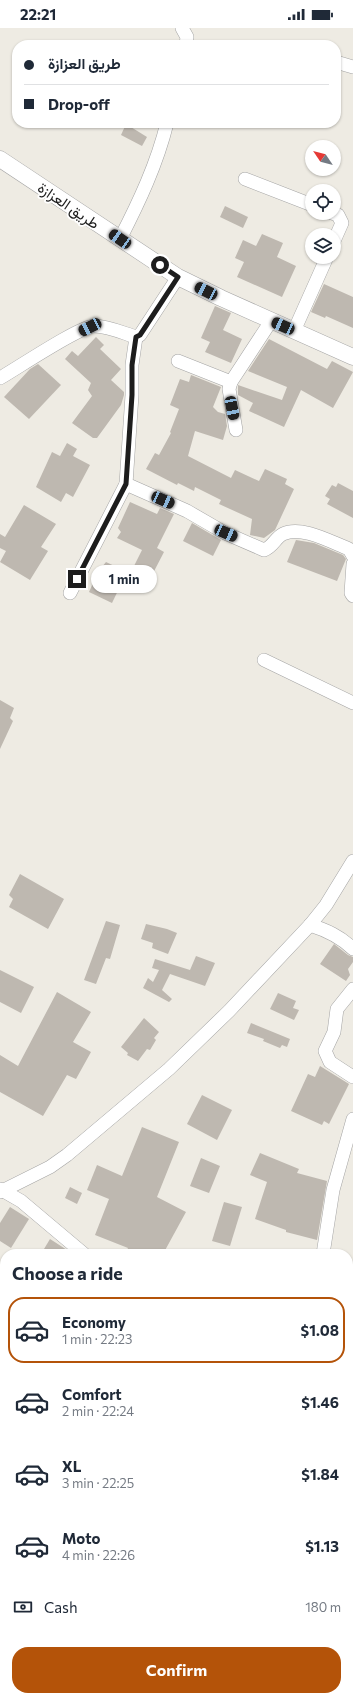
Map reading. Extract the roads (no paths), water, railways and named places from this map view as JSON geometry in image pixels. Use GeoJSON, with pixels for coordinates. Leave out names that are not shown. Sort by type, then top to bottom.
{"type":"FeatureCollection","features":[{"type":"Feature","properties":{"kind":"street"},"geometry":{"type":"LineString","coordinates":[[182,28],[187,37],[187,40]]}},
{"type":"Feature","properties":{"kind":"street"},"geometry":{"type":"LineString","coordinates":[[341,63],[353,67]]}},
{"type":"Feature","properties":{"kind":"street"},"geometry":{"type":"LineString","coordinates":[[120,239],[140,200],[161,148],[166,128]]}},
{"type":"Feature","properties":{"kind":"street","name":"طريق العزازة"},"geometry":{"type":"LineString","coordinates":[[0,159],[178,277],[271,321],[353,357]]}},
{"type":"Feature","properties":{"kind":"street"},"geometry":{"type":"LineString","coordinates":[[245,179],[305,202]]}},
{"type":"Feature","properties":{"kind":"street"},"geometry":{"type":"LineString","coordinates":[[294,331],[324,264]]}},
{"type":"Feature","properties":{"kind":"street"},"geometry":{"type":"LineString","coordinates":[[70,592],[126,484],[132,395],[132,365],[136,337],[140,335],[178,277]]}},
{"type":"Feature","properties":{"kind":"street"},"geometry":{"type":"LineString","coordinates":[[236,430],[228,388],[271,321]]}},
{"type":"Feature","properties":{"kind":"street"},"geometry":{"type":"LineString","coordinates":[[0,378],[60,342],[90,327],[101,327],[136,337]]}},
{"type":"Feature","properties":{"kind":"street"},"geometry":{"type":"LineString","coordinates":[[178,361],[231,382]]}},
{"type":"Feature","properties":{"kind":"street"},"geometry":{"type":"LineString","coordinates":[[126,484],[187,511],[226,533],[264,550],[270,548],[281,535],[290,531],[303,531],[349,549],[353,556]]}},
{"type":"Feature","properties":{"kind":"street"},"geometry":{"type":"LineString","coordinates":[[353,564],[351,593],[353,596]]}},
{"type":"Feature","properties":{"kind":"street"},"geometry":{"type":"LineString","coordinates":[[264,660],[353,703]]}},
{"type":"Feature","properties":{"kind":"street"},"geometry":{"type":"LineString","coordinates":[[1,1190],[50,1167],[67,1155],[169,1069],[229,1011],[310,925],[326,905],[353,861]]}},
{"type":"Feature","properties":{"kind":"street"},"geometry":{"type":"LineString","coordinates":[[310,925],[328,931],[346,942],[353,949]]}},
{"type":"Feature","properties":{"kind":"street"},"geometry":{"type":"LineString","coordinates":[[353,989],[337,1009],[334,1032],[325,1052],[330,1062],[353,1077]]}},
{"type":"Feature","properties":{"kind":"street"},"geometry":{"type":"LineString","coordinates":[[324,1249],[333,1190],[353,1118]]}},
{"type":"Feature","properties":{"kind":"street"},"geometry":{"type":"LineString","coordinates":[[1,1190],[21,1202],[78,1249]]}}]}
